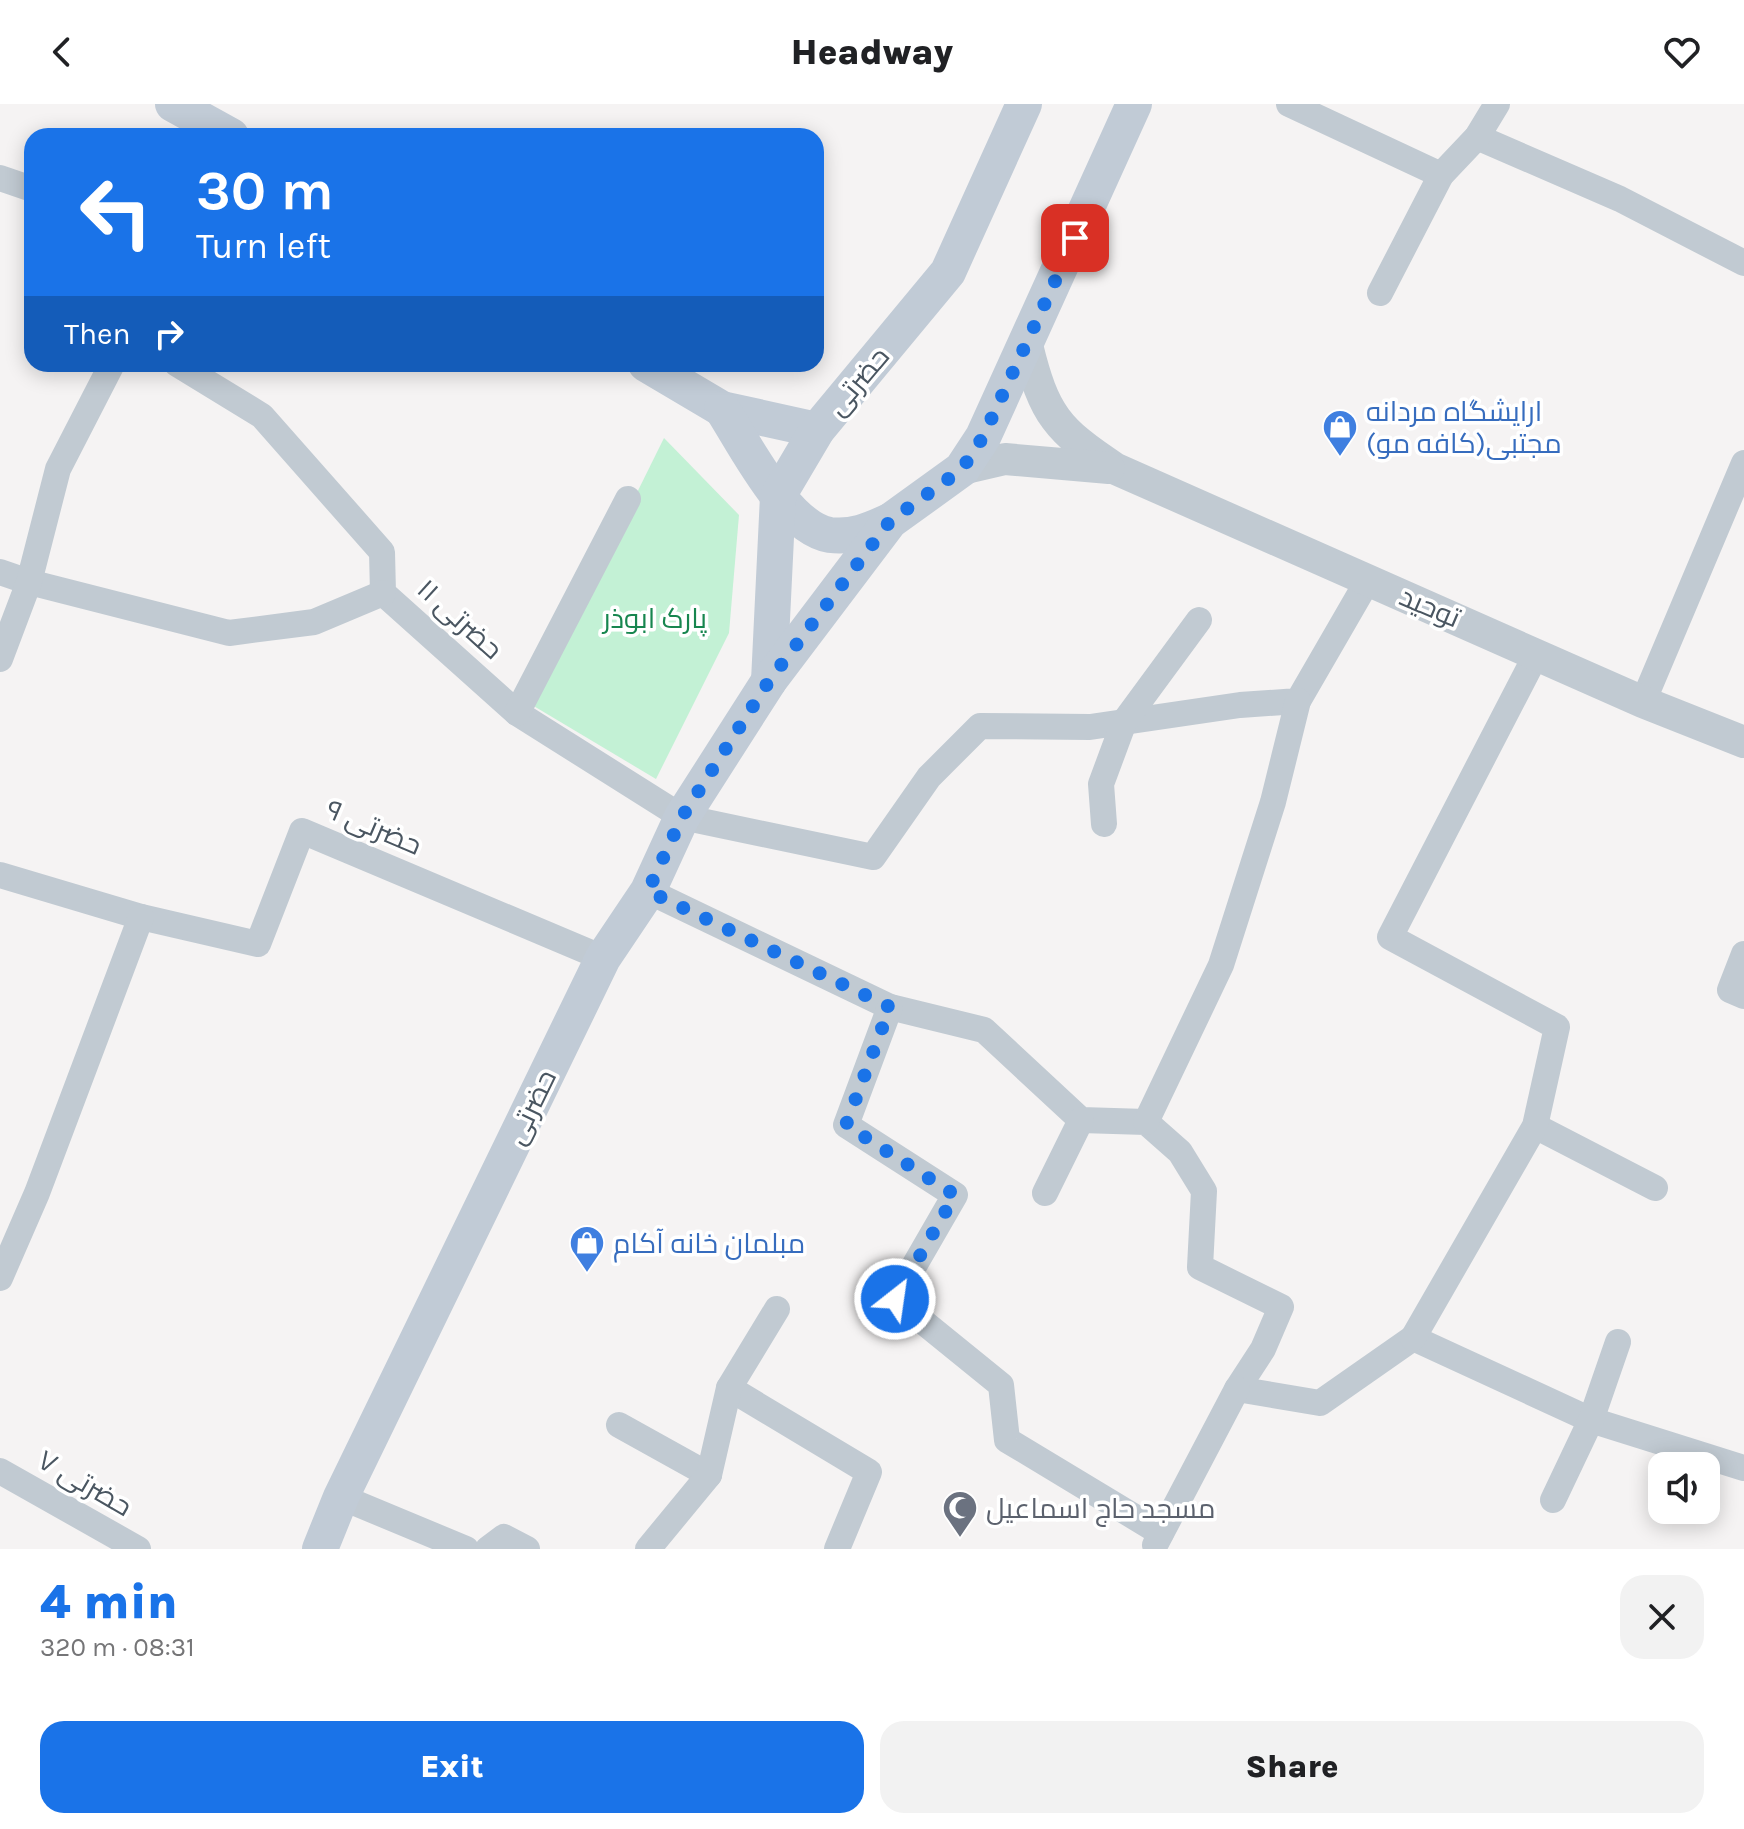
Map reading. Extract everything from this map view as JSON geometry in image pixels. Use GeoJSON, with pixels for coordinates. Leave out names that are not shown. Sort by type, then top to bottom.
{"type":"FeatureCollection","features":[{"type":"Feature","properties":{"kind":"main road","name":"حضرتی"},"geometry":{"type":"LineString","coordinates":[[769,681],[778,496],[817,430],[948,272],[1024,104]]}},
{"type":"Feature","properties":{"kind":"main road","name":"حضرتی"},"geometry":{"type":"LineString","coordinates":[[320,1549],[341,1497],[603,958],[648,891],[682,817],[769,681],[890,521],[962,469],[983,437],[1134,104]]}},
{"type":"Feature","properties":{"kind":"main road"},"geometry":{"type":"LineString","coordinates":[[186,119],[210,128]]}},
{"type":"Feature","properties":{"kind":"main road"},"geometry":{"type":"LineString","coordinates":[[660,372],[722,409],[817,430]]}},
{"type":"Feature","properties":{"kind":"main road"},"geometry":{"type":"LineString","coordinates":[[722,409],[778,496],[803,522],[827,535],[860,535],[890,521]]}},
{"type":"Feature","properties":{"kind":"street"},"geometry":{"type":"LineString","coordinates":[[1289,104],[1441,175]]}},
{"type":"Feature","properties":{"kind":"street"},"geometry":{"type":"LineString","coordinates":[[1380,293],[1441,175],[1477,137],[1497,104]]}},
{"type":"Feature","properties":{"kind":"street"},"geometry":{"type":"LineString","coordinates":[[1477,137],[1620,199],[1744,263]]}},
{"type":"Feature","properties":{"kind":"street"},"geometry":{"type":"LineString","coordinates":[[0,178],[24,186]]}},
{"type":"Feature","properties":{"kind":"street","name":"توحید"},"geometry":{"type":"LineString","coordinates":[[1027,345],[1038,389],[1050,413],[1070,438],[1116,469],[1643,702],[1744,742]]}},
{"type":"Feature","properties":{"kind":"street"},"geometry":{"type":"LineString","coordinates":[[0,659],[29,582],[58,469],[108,372]]}},
{"type":"Feature","properties":{"kind":"street","name":"حضرتی ۱۱"},"geometry":{"type":"LineString","coordinates":[[190,372],[262,416],[382,552],[383,593],[517,713],[682,817]]}},
{"type":"Feature","properties":{"kind":"street","name":"توحید"},"geometry":{"type":"LineString","coordinates":[[962,469],[1005,459],[1116,469]]}},
{"type":"Feature","properties":{"kind":"street"},"geometry":{"type":"LineString","coordinates":[[1643,702],[1744,463]]}},
{"type":"Feature","properties":{"kind":"street"},"geometry":{"type":"LineString","coordinates":[[517,713],[628,499]]}},
{"type":"Feature","properties":{"kind":"street"},"geometry":{"type":"LineString","coordinates":[[0,572],[229,633],[314,622],[383,593]]}},
{"type":"Feature","properties":{"kind":"street"},"geometry":{"type":"LineString","coordinates":[[1146,1122],[1221,965],[1273,802],[1298,701],[1368,580]]}},
{"type":"Feature","properties":{"kind":"street"},"geometry":{"type":"LineString","coordinates":[[1104,824],[1101,784],[1124,722],[1199,620]]}},
{"type":"Feature","properties":{"kind":"street"},"geometry":{"type":"LineString","coordinates":[[1237,1389],[1320,1403],[1413,1338],[1535,1126],[1557,1027],[1390,937],[1537,653]]}},
{"type":"Feature","properties":{"kind":"street"},"geometry":{"type":"LineString","coordinates":[[682,817],[873,857],[929,777],[980,726],[1090,727],[1298,701]]}},
{"type":"Feature","properties":{"kind":"street","name":"حضرتی ۹"},"geometry":{"type":"LineString","coordinates":[[0,875],[141,917],[258,944],[302,831],[603,958]]}},
{"type":"Feature","properties":{"kind":"street"},"geometry":{"type":"LineString","coordinates":[[648,891],[890,1007],[984,1030],[1081,1120],[1146,1122],[1180,1152],[1204,1191],[1200,1267],[1281,1307],[1263,1349],[1237,1389],[1157,1541],[1007,1440],[1001,1385],[895,1299],[955,1195],[846,1125],[890,1007]]}},
{"type":"Feature","properties":{"kind":"street"},"geometry":{"type":"LineString","coordinates":[[0,1278],[37,1193],[141,917]]}},
{"type":"Feature","properties":{"kind":"street"},"geometry":{"type":"LineString","coordinates":[[1744,954],[1730,990],[1744,996]]}},
{"type":"Feature","properties":{"kind":"street"},"geometry":{"type":"LineString","coordinates":[[1045,1193],[1081,1120]]}},
{"type":"Feature","properties":{"kind":"street"},"geometry":{"type":"LineString","coordinates":[[1535,1126],[1655,1188]]}},
{"type":"Feature","properties":{"kind":"street"},"geometry":{"type":"LineString","coordinates":[[648,1549],[709,1475],[729,1388],[777,1309]]}},
{"type":"Feature","properties":{"kind":"street"},"geometry":{"type":"LineString","coordinates":[[1413,1338],[1591,1420],[1744,1468]]}},
{"type":"Feature","properties":{"kind":"street"},"geometry":{"type":"LineString","coordinates":[[1553,1500],[1591,1420],[1618,1342]]}},
{"type":"Feature","properties":{"kind":"street"},"geometry":{"type":"LineString","coordinates":[[729,1388],[869,1472],[837,1549]]}},
{"type":"Feature","properties":{"kind":"street"},"geometry":{"type":"LineString","coordinates":[[619,1425],[709,1475]]}},
{"type":"Feature","properties":{"kind":"street","name":"حضرتی ۷"},"geometry":{"type":"LineString","coordinates":[[0,1471],[138,1549]]}},
{"type":"Feature","properties":{"kind":"street"},"geometry":{"type":"LineString","coordinates":[[341,1497],[466,1549]]}},
{"type":"Feature","properties":{"kind":"street"},"geometry":{"type":"LineString","coordinates":[[488,1549],[504,1537],[527,1549]]}},
{"type":"Feature","properties":{"kind":"green space","name":"پارک ابوذر"},"geometry":{"type":"Polygon","coordinates":[[[664,438],[739,515],[729,633],[656,779],[532,705],[664,438]]]}},
{"type":"Feature","properties":{"kind":"place","name":"ارایشگاه مردانه مجتبی(کافه مو)"},"geometry":{"type":"Point","coordinates":[1340,458]}},
{"type":"Feature","properties":{"kind":"place","name":"مبلمان خانه آکام"},"geometry":{"type":"Point","coordinates":[587,1274]}},
{"type":"Feature","properties":{"kind":"place","name":"مسجد حاج اسماعیل"},"geometry":{"type":"Point","coordinates":[960,1539]}},
{"type":"Feature","properties":{"kind":"route"},"geometry":{"type":"LineString","coordinates":[[895,1299],[955,1195],[846,1125],[890,1007],[648,891],[682,817],[769,681],[890,521],[962,469],[983,437],[1075,238]]}}]}
